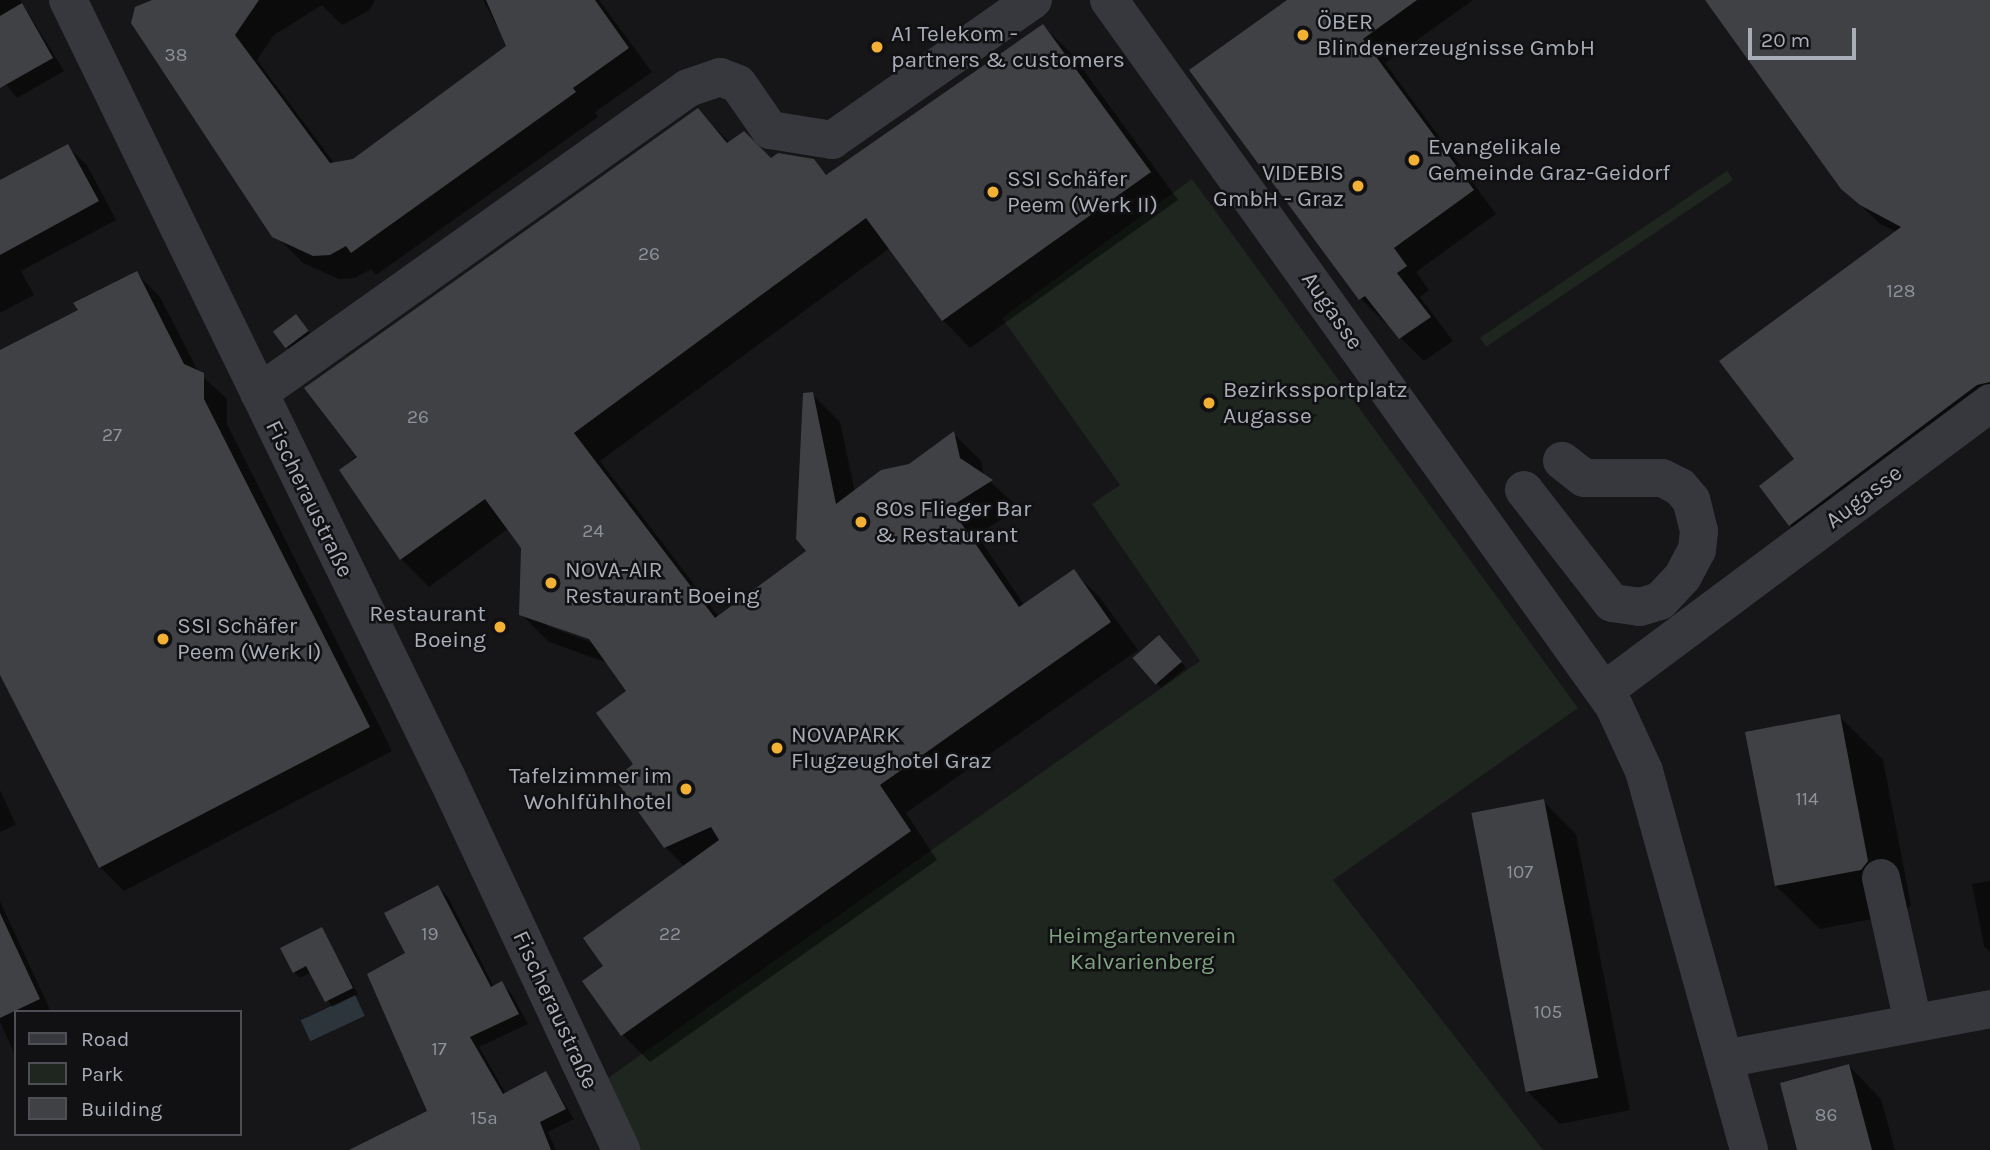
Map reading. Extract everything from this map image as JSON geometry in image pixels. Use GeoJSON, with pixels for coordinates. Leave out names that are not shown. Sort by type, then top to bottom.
{"type":"FeatureCollection","features":[{"type":"Feature","properties":{"kind":"street","name":"Fischeraustraße"},"geometry":{"type":"LineString","coordinates":[[68,0],[621,1150]]}},
{"type":"Feature","properties":{"kind":"street"},"geometry":{"type":"LineString","coordinates":[[258,393],[688,88],[720,77],[738,83],[770,130],[832,140],[1033,0]]}},
{"type":"Feature","properties":{"kind":"street","name":"Augasse"},"geometry":{"type":"LineString","coordinates":[[1109,0],[1604,691],[1644,771],[1749,1150]]}},
{"type":"Feature","properties":{"kind":"street","name":"Augasse"},"geometry":{"type":"LineString","coordinates":[[1604,691],[1990,403]]}},
{"type":"Feature","properties":{"kind":"street"},"geometry":{"type":"LineString","coordinates":[[1524,490],[1612,603],[1640,607],[1660,601],[1683,576],[1697,550],[1699,531],[1691,500],[1680,487],[1662,478],[1584,478],[1562,461]]}},
{"type":"Feature","properties":{"kind":"street"},"geometry":{"type":"LineString","coordinates":[[1881,878],[1913,1022]]}},
{"type":"Feature","properties":{"kind":"street"},"geometry":{"type":"LineString","coordinates":[[1724,1059],[1990,1009]]}},
{"type":"Feature","properties":{"kind":"green space"},"geometry":{"type":"Polygon","coordinates":[[[1727,171],[1733,180],[1486,347],[1480,338],[1727,171]]]}},
{"type":"Feature","properties":{"kind":"green space","name":"Heimgartenverein Kalvarienberg"},"geometry":{"type":"Polygon","coordinates":[[[1192,179],[1578,708],[1333,880],[1543,1150],[633,1150],[601,1083],[1200,661],[1092,504],[1120,485],[1002,318],[1192,179]]]}},
{"type":"Feature","properties":{"kind":"shaded area"},"geometry":{"type":"Polygon","coordinates":[[[355,995],[365,1016],[310,1041],[301,1020],[355,995]]]}},
{"type":"Feature","properties":{"kind":"building"},"geometry":{"type":"Polygon","coordinates":[[[152,0],[259,0],[235,35],[330,163],[353,159],[506,46],[486,0],[595,0],[629,48],[573,88],[576,92],[351,253],[346,246],[330,255],[313,256],[272,237],[131,23],[135,7],[152,0]]]}},
{"type":"Feature","properties":{"kind":"building"},"geometry":{"type":"Polygon","coordinates":[[[1287,0],[1417,0],[1363,39],[1474,190],[1394,248],[1407,266],[1397,273],[1431,317],[1399,339],[1365,296],[1359,300],[1189,70],[1287,0]]]}},
{"type":"Feature","properties":{"kind":"building"},"geometry":{"type":"Polygon","coordinates":[[[1705,0],[1990,0],[1990,382],[1977,385],[1789,526],[1759,486],[1794,459],[1719,361],[1901,227],[1860,205],[1841,189],[1705,0]]]}},
{"type":"Feature","properties":{"kind":"building"},"geometry":{"type":"Polygon","coordinates":[[[22,3],[53,58],[0,88],[0,16],[22,3]]]}},
{"type":"Feature","properties":{"kind":"building"},"geometry":{"type":"Polygon","coordinates":[[[1043,24],[1151,172],[942,321],[866,218],[574,433],[715,618],[806,551],[796,539],[803,393],[813,392],[836,504],[881,470],[909,464],[954,431],[960,458],[993,480],[950,507],[1019,607],[1074,569],[1111,622],[880,785],[911,831],[621,1036],[582,981],[603,966],[583,938],[719,840],[711,827],[664,848],[615,779],[633,764],[596,713],[626,691],[589,639],[519,615],[521,548],[485,499],[400,560],[339,470],[357,457],[304,388],[698,108],[727,143],[744,131],[771,158],[778,153],[814,159],[826,175],[1043,24]]]}},
{"type":"Feature","properties":{"kind":"building"},"geometry":{"type":"Polygon","coordinates":[[[68,144],[99,201],[0,255],[0,180],[68,144]]]}},
{"type":"Feature","properties":{"kind":"building","name":"SSI Schäfer Peem (Werk I)"},"geometry":{"type":"Polygon","coordinates":[[[137,271],[184,364],[204,373],[204,399],[370,727],[99,868],[0,675],[0,350],[78,310],[73,303],[137,271]]]}},
{"type":"Feature","properties":{"kind":"building"},"geometry":{"type":"Polygon","coordinates":[[[296,314],[309,331],[285,348],[273,331],[296,314]]]}},
{"type":"Feature","properties":{"kind":"building"},"geometry":{"type":"Polygon","coordinates":[[[1159,635],[1182,661],[1156,684],[1133,658],[1159,635]]]}},
{"type":"Feature","properties":{"kind":"building"},"geometry":{"type":"Polygon","coordinates":[[[1840,714],[1868,861],[1861,870],[1775,886],[1745,732],[1840,714]]]}},
{"type":"Feature","properties":{"kind":"building"},"geometry":{"type":"Polygon","coordinates":[[[1544,799],[1598,1078],[1526,1092],[1471,813],[1544,799]]]}},
{"type":"Feature","properties":{"kind":"building"},"geometry":{"type":"Polygon","coordinates":[[[438,885],[491,987],[502,981],[519,1014],[470,1037],[503,1094],[546,1071],[566,1109],[540,1122],[551,1150],[349,1150],[427,1111],[367,974],[405,953],[384,913],[438,885]]]}},
{"type":"Feature","properties":{"kind":"building"},"geometry":{"type":"Polygon","coordinates":[[[0,913],[40,999],[0,1018],[0,913]]]}},
{"type":"Feature","properties":{"kind":"building"},"geometry":{"type":"Polygon","coordinates":[[[322,927],[353,988],[325,1002],[306,966],[293,973],[280,948],[322,927]]]}},
{"type":"Feature","properties":{"kind":"building"},"geometry":{"type":"Polygon","coordinates":[[[1849,1064],[1872,1150],[1797,1150],[1780,1083],[1849,1064]]]}},
{"type":"Feature","properties":{"kind":"place","name":"ÖBER Blindenerzeugnisse GmbH"},"geometry":{"type":"Point","coordinates":[1303,35]}},
{"type":"Feature","properties":{"kind":"place","name":"A1 Telekom - partners & customers"},"geometry":{"type":"Point","coordinates":[877,47]}},
{"type":"Feature","properties":{"kind":"place","name":"Evangelikale Gemeinde Graz-Geidorf"},"geometry":{"type":"Point","coordinates":[1414,160]}},
{"type":"Feature","properties":{"kind":"place","name":"VIDEBIS GmbH - Graz"},"geometry":{"type":"Point","coordinates":[1358,186]}},
{"type":"Feature","properties":{"kind":"place","name":"SSI Schäfer Peem (Werk II)"},"geometry":{"type":"Point","coordinates":[993,192]}},
{"type":"Feature","properties":{"kind":"place","name":"Bezirkssportplatz Augasse"},"geometry":{"type":"Point","coordinates":[1209,403]}},
{"type":"Feature","properties":{"kind":"place","name":"80s Flieger Bar & Restaurant"},"geometry":{"type":"Point","coordinates":[861,522]}},
{"type":"Feature","properties":{"kind":"place","name":"NOVA-AIR Restaurant Boeing"},"geometry":{"type":"Point","coordinates":[551,583]}},
{"type":"Feature","properties":{"kind":"place","name":"Restaurant Boeing"},"geometry":{"type":"Point","coordinates":[500,627]}},
{"type":"Feature","properties":{"kind":"place","name":"SSI Schäfer Peem (Werk I)"},"geometry":{"type":"Point","coordinates":[163,639]}},
{"type":"Feature","properties":{"kind":"place","name":"NOVAPARK Flugzeughotel Graz"},"geometry":{"type":"Point","coordinates":[777,748]}},
{"type":"Feature","properties":{"kind":"place","name":"Tafelzimmer im Wohlfühlhotel"},"geometry":{"type":"Point","coordinates":[686,789]}}]}
